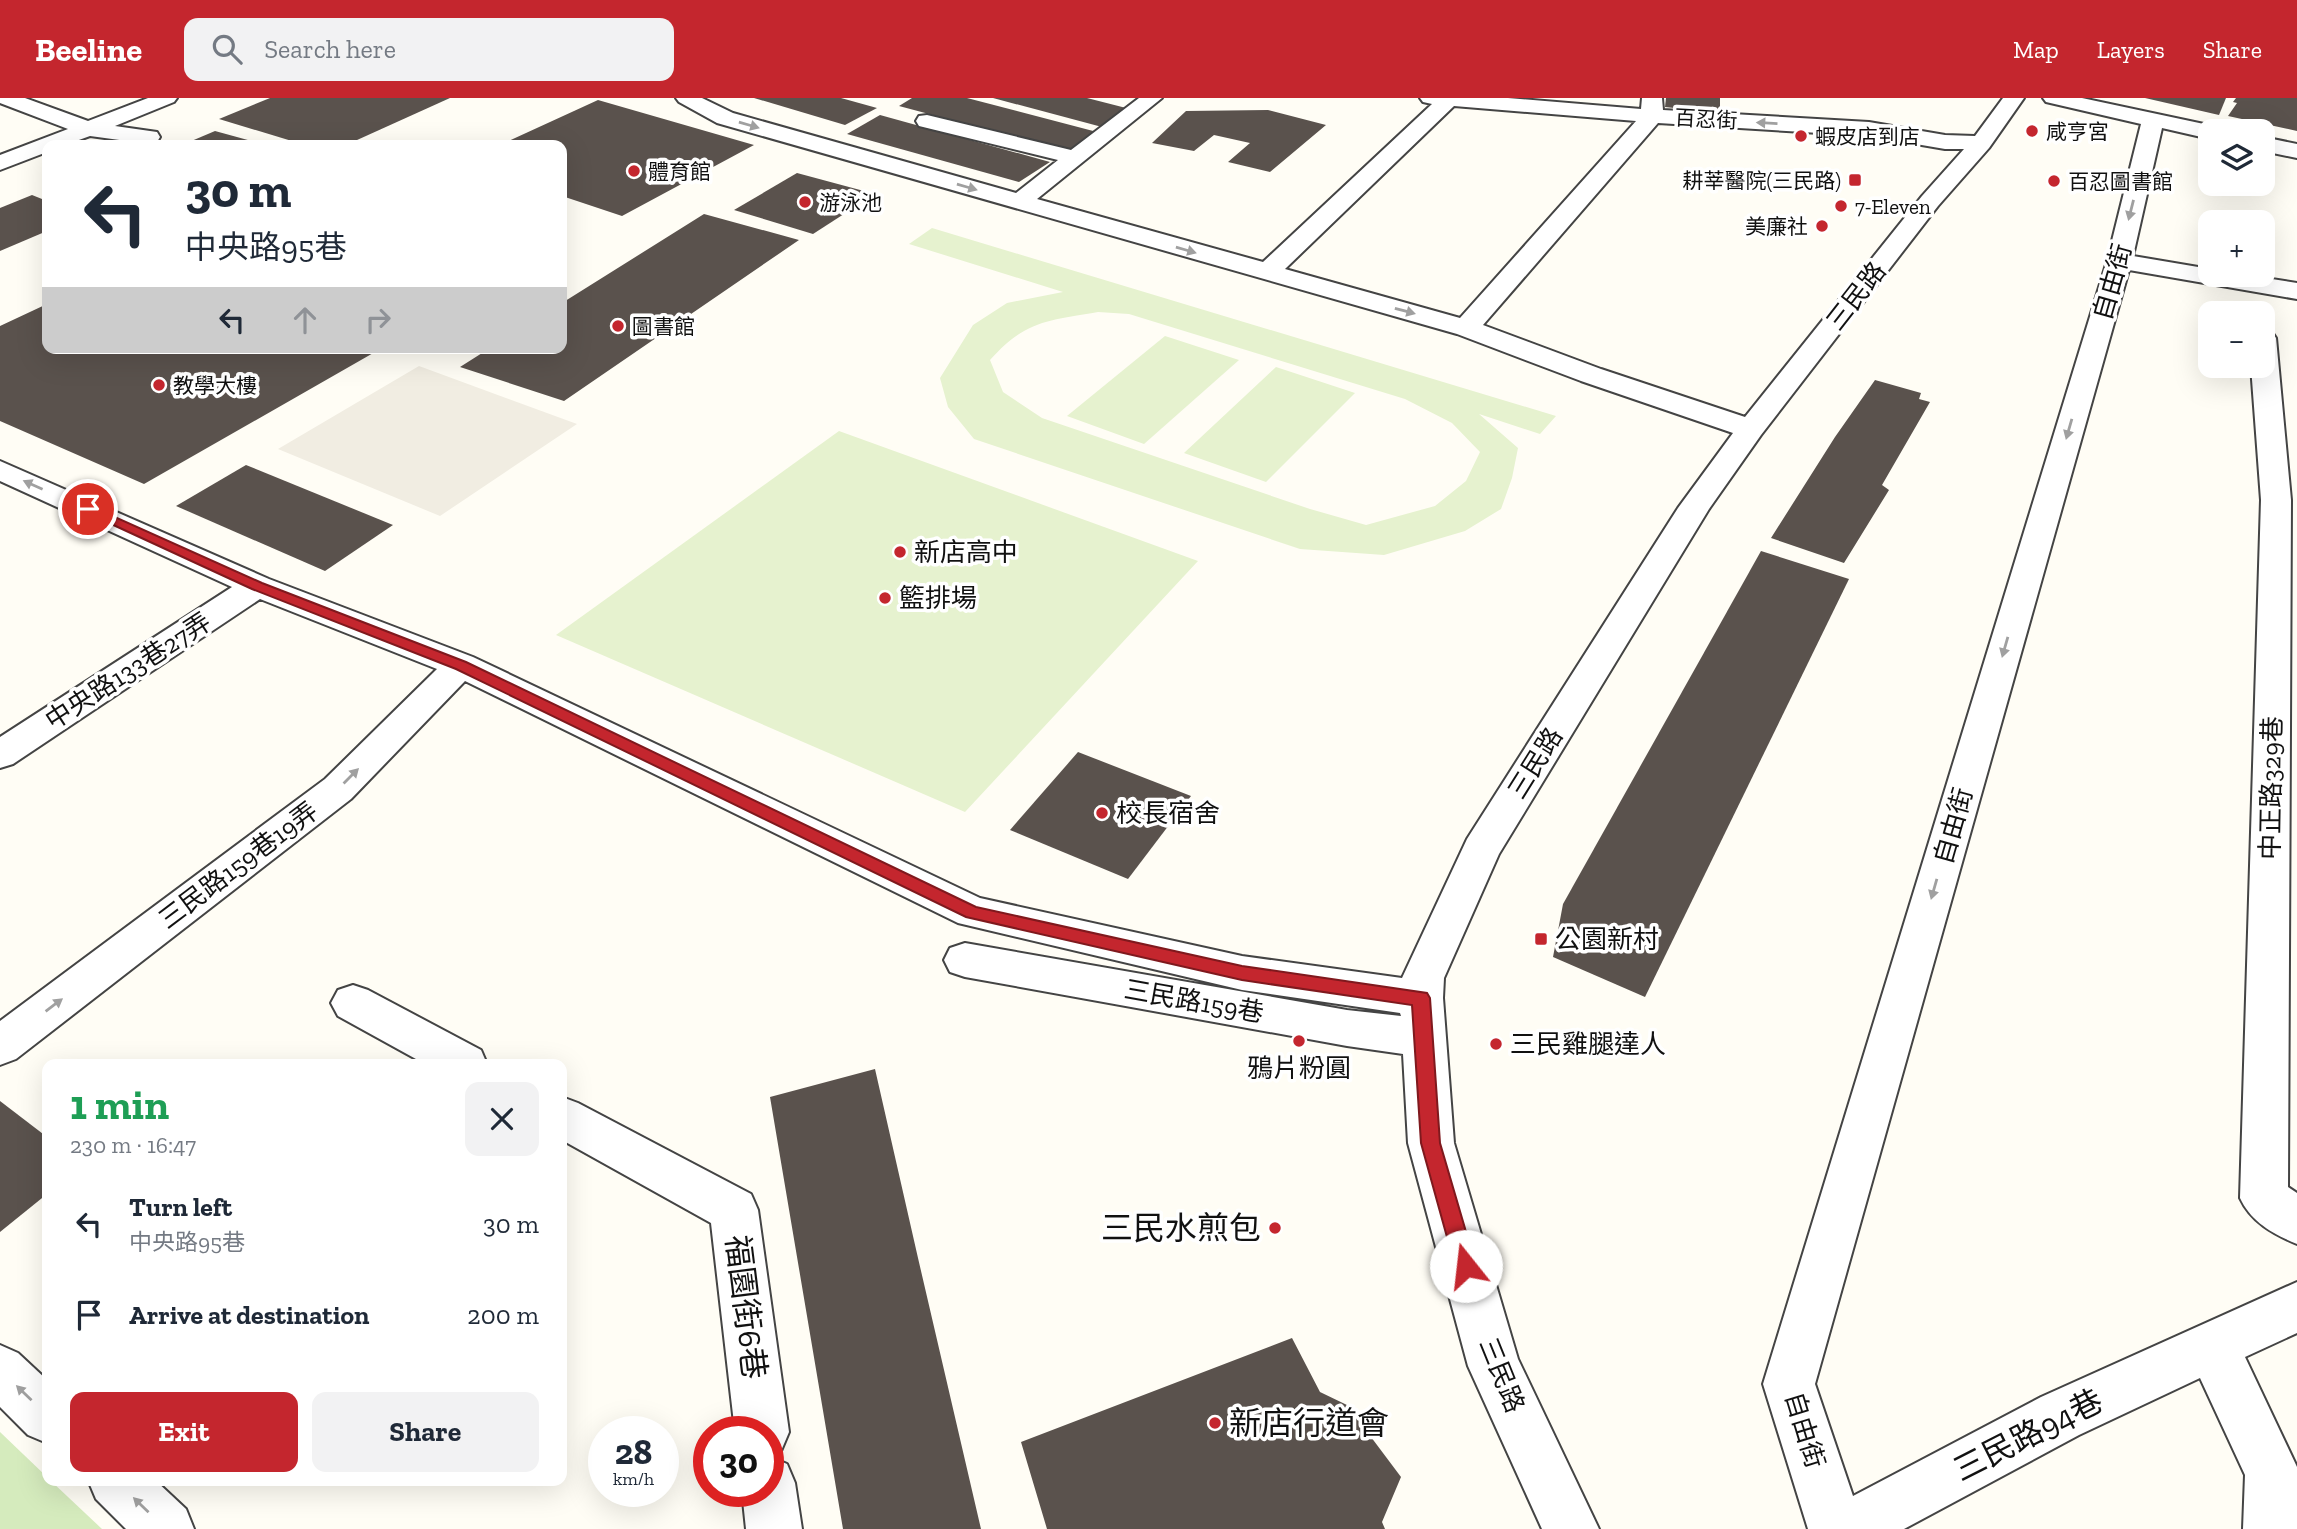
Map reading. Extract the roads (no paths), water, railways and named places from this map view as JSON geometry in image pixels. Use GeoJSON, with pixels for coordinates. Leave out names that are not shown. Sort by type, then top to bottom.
{"type":"FeatureCollection","features":[{"type":"Feature","properties":{"kind":"street"},"geometry":{"type":"LineString","coordinates":[[5,98],[89,129],[149,137]]}},
{"type":"Feature","properties":{"kind":"street"},"geometry":{"type":"LineString","coordinates":[[60,140],[167,98]]}},
{"type":"Feature","properties":{"kind":"street"},"geometry":{"type":"LineString","coordinates":[[686,98],[725,118],[1466,328],[1591,375],[1751,429]]}},
{"type":"Feature","properties":{"kind":"street"},"geometry":{"type":"LineString","coordinates":[[1019,202],[1152,98]]}},
{"type":"Feature","properties":{"kind":"street","name":"三民路"},"geometry":{"type":"LineString","coordinates":[[1571,1529],[1494,1366],[1431,1143],[1422,1018],[1423,978],[1481,850],[1694,508],[1751,429],[1930,201],[1981,143],[2014,98]]}},
{"type":"Feature","properties":{"kind":"street"},"geometry":{"type":"LineString","coordinates":[[2053,98],[2198,129]]}},
{"type":"Feature","properties":{"kind":"street"},"geometry":{"type":"LineString","coordinates":[[1266,272],[1440,99]]}},
{"type":"Feature","properties":{"kind":"street","name":"百忍街"},"geometry":{"type":"LineString","coordinates":[[1440,99],[1652,107],[1869,129],[1945,142],[1981,143]]}},
{"type":"Feature","properties":{"kind":"street"},"geometry":{"type":"LineString","coordinates":[[1466,328],[1652,107]]}},
{"type":"Feature","properties":{"kind":"street","name":"自由街"},"geometry":{"type":"LineString","coordinates":[[1836,1529],[1789,1384],[2119,261],[2153,120]]}},
{"type":"Feature","properties":{"kind":"street"},"geometry":{"type":"LineString","coordinates":[[926,121],[1076,158]]}},
{"type":"Feature","properties":{"kind":"street"},"geometry":{"type":"LineString","coordinates":[[2275,146],[2297,151]]}},
{"type":"Feature","properties":{"kind":"street"},"geometry":{"type":"LineString","coordinates":[[0,163],[42,147]]}},
{"type":"Feature","properties":{"kind":"street"},"geometry":{"type":"LineString","coordinates":[[2119,261],[2198,273]]}},
{"type":"Feature","properties":{"kind":"street"},"geometry":{"type":"LineString","coordinates":[[2275,282],[2297,281]]}},
{"type":"Feature","properties":{"kind":"street"},"geometry":{"type":"LineString","coordinates":[[2275,286],[2297,291]]}},
{"type":"Feature","properties":{"kind":"street","name":"中正路329巷"},"geometry":{"type":"LineString","coordinates":[[2275,372],[2281,389],[2287,502],[2284,810],[2264,1198],[2297,1221]]}},
{"type":"Feature","properties":{"kind":"street"},"geometry":{"type":"LineString","coordinates":[[0,470],[257,586],[461,665],[972,912],[1242,973],[1422,1018]]}},
{"type":"Feature","properties":{"kind":"street","name":"中央路133巷27弄"},"geometry":{"type":"LineString","coordinates":[[0,755],[257,586]]}},
{"type":"Feature","properties":{"kind":"street","name":"三民路159巷19弄"},"geometry":{"type":"LineString","coordinates":[[0,1046],[338,789],[461,665]]}},
{"type":"Feature","properties":{"kind":"street","name":"三民路159巷"},"geometry":{"type":"LineString","coordinates":[[965,960],[1333,1026],[1422,1018]]}},
{"type":"Feature","properties":{"kind":"street"},"geometry":{"type":"LineString","coordinates":[[353,1003],[456,1059]]}},
{"type":"Feature","properties":{"kind":"street","name":"福園街6巷"},"geometry":{"type":"LineString","coordinates":[[567,1119],[734,1210],[760,1416]]}},
{"type":"Feature","properties":{"kind":"street","name":"三民路94巷"},"geometry":{"type":"LineString","coordinates":[[1848,1529],[2060,1416],[2297,1307]]}},
{"type":"Feature","properties":{"kind":"street"},"geometry":{"type":"LineString","coordinates":[[2212,1346],[2272,1473],[2271,1529]]}},
{"type":"Feature","properties":{"kind":"street"},"geometry":{"type":"LineString","coordinates":[[0,1371],[42,1411]]}},
{"type":"Feature","properties":{"kind":"street"},"geometry":{"type":"LineString","coordinates":[[121,1486],[166,1529]]}},
{"type":"Feature","properties":{"kind":"street"},"geometry":{"type":"LineString","coordinates":[[771,1507],[774,1529]]}},
{"type":"Feature","properties":{"kind":"place","name":"咸亨宮"},"geometry":{"type":"Point","coordinates":[2032,131]}},
{"type":"Feature","properties":{"kind":"place","name":"蝦皮店到店"},"geometry":{"type":"Point","coordinates":[1801,136]}},
{"type":"Feature","properties":{"kind":"place","name":"體育館"},"geometry":{"type":"Point","coordinates":[634,171]}},
{"type":"Feature","properties":{"kind":"place","name":"耕莘醫院(三民路)"},"geometry":{"type":"Point","coordinates":[1855,180]}},
{"type":"Feature","properties":{"kind":"place","name":"百忍圖書館"},"geometry":{"type":"Point","coordinates":[2054,181]}},
{"type":"Feature","properties":{"kind":"place","name":"游泳池"},"geometry":{"type":"Point","coordinates":[805,202]}},
{"type":"Feature","properties":{"kind":"place","name":"7-Eleven"},"geometry":{"type":"Point","coordinates":[1841,206]}},
{"type":"Feature","properties":{"kind":"place","name":"美廉社"},"geometry":{"type":"Point","coordinates":[1822,226]}},
{"type":"Feature","properties":{"kind":"place","name":"圖書館"},"geometry":{"type":"Point","coordinates":[618,326]}},
{"type":"Feature","properties":{"kind":"place","name":"教學大樓"},"geometry":{"type":"Point","coordinates":[159,385]}},
{"type":"Feature","properties":{"kind":"place","name":"新店高中"},"geometry":{"type":"Point","coordinates":[900,552]}},
{"type":"Feature","properties":{"kind":"place","name":"籃排場"},"geometry":{"type":"Point","coordinates":[885,598]}},
{"type":"Feature","properties":{"kind":"place","name":"校長宿舍"},"geometry":{"type":"Point","coordinates":[1102,813]}},
{"type":"Feature","properties":{"kind":"place","name":"公園新村"},"geometry":{"type":"Point","coordinates":[1541,939]}},
{"type":"Feature","properties":{"kind":"place","name":"鴉片粉圓"},"geometry":{"type":"Point","coordinates":[1299,1041]}},
{"type":"Feature","properties":{"kind":"place","name":"三民雞腿達人"},"geometry":{"type":"Point","coordinates":[1496,1044]}},
{"type":"Feature","properties":{"kind":"place","name":"三民水煎包"},"geometry":{"type":"Point","coordinates":[1275,1228]}},
{"type":"Feature","properties":{"kind":"place","name":"新店行道會"},"geometry":{"type":"Point","coordinates":[1215,1423]}}]}
